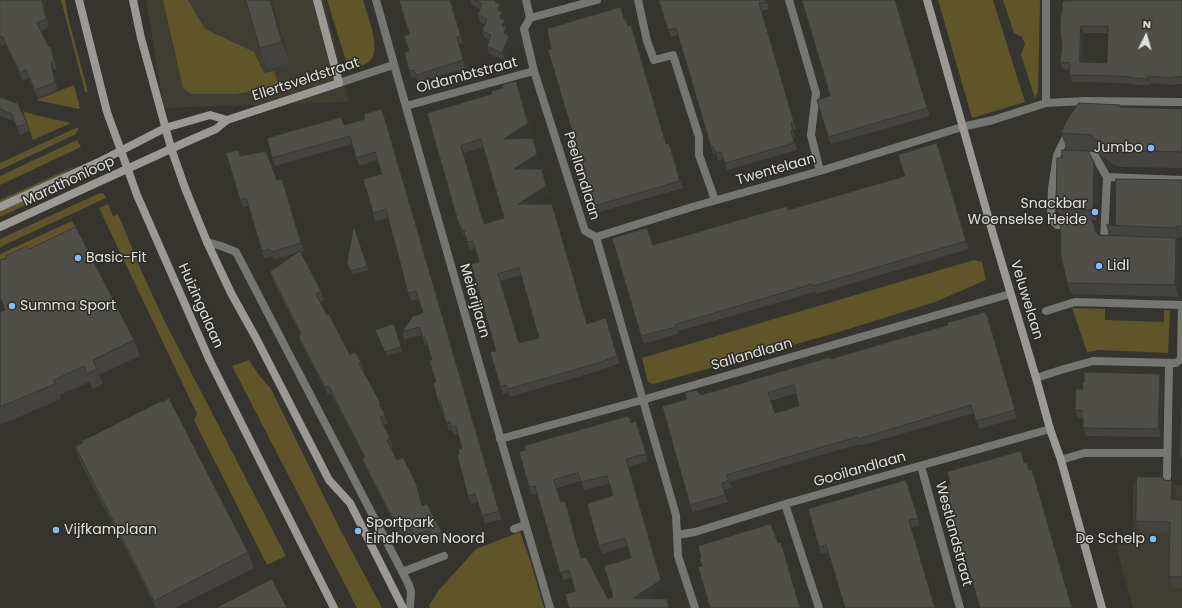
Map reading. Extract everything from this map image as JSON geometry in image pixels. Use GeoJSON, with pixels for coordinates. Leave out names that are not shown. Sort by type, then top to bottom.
{"type":"FeatureCollection","features":[{"type":"Feature","properties":{"kind":"main road","name":"Huizingalaan"},"geometry":{"type":"LineString","coordinates":[[79,0],[102,94],[126,169],[209,359],[334,608]]}},
{"type":"Feature","properties":{"kind":"main road"},"geometry":{"type":"LineString","coordinates":[[133,0],[141,38],[171,148],[187,194],[207,242],[231,292],[329,480],[350,503],[403,608]]}},
{"type":"Feature","properties":{"kind":"main road"},"geometry":{"type":"LineString","coordinates":[[317,0],[339,83]]}},
{"type":"Feature","properties":{"kind":"main road","name":"Veluwelaan"},"geometry":{"type":"LineString","coordinates":[[926,0],[1010,294],[1050,429],[1061,460],[1102,608]]}},
{"type":"Feature","properties":{"kind":"main road","name":"Ellertsveldstraat"},"geometry":{"type":"LineString","coordinates":[[171,148],[216,130],[227,120],[339,83]]}},
{"type":"Feature","properties":{"kind":"main road"},"geometry":{"type":"LineString","coordinates":[[165,128],[210,115],[227,120]]}},
{"type":"Feature","properties":{"kind":"main road","name":"Marathonloop"},"geometry":{"type":"LineString","coordinates":[[0,207],[120,152],[165,128]]}},
{"type":"Feature","properties":{"kind":"main road","name":"Marathonloop"},"geometry":{"type":"LineString","coordinates":[[0,227],[171,148]]}},
{"type":"Feature","properties":{"kind":"street","name":"Meierijlaan"},"geometry":{"type":"LineString","coordinates":[[376,0],[393,66],[406,106],[500,439],[550,608]]}},
{"type":"Feature","properties":{"kind":"street","name":"Peellandlaan"},"geometry":{"type":"LineString","coordinates":[[526,0],[530,18],[524,29],[534,72],[585,231],[596,237],[676,514],[678,556],[695,608]]}},
{"type":"Feature","properties":{"kind":"street"},"geometry":{"type":"LineString","coordinates":[[530,18],[597,0]]}},
{"type":"Feature","properties":{"kind":"street"},"geometry":{"type":"LineString","coordinates":[[638,0],[647,42],[654,60],[673,55],[700,137],[700,155],[715,200]]}},
{"type":"Feature","properties":{"kind":"street"},"geometry":{"type":"LineString","coordinates":[[789,0],[816,93],[811,135],[820,171]]}},
{"type":"Feature","properties":{"kind":"street"},"geometry":{"type":"LineString","coordinates":[[1046,0],[1046,103]]}},
{"type":"Feature","properties":{"kind":"street","name":"Ellertsveldstraat"},"geometry":{"type":"LineString","coordinates":[[339,83],[393,66]]}},
{"type":"Feature","properties":{"kind":"street","name":"Oldambtstraat"},"geometry":{"type":"LineString","coordinates":[[406,106],[534,72]]}},
{"type":"Feature","properties":{"kind":"street","name":"Twentelaan"},"geometry":{"type":"LineString","coordinates":[[596,237],[715,200],[820,171],[962,127],[992,120],[1046,103],[1083,104],[1182,102]]}},
{"type":"Feature","properties":{"kind":"street"},"geometry":{"type":"LineString","coordinates":[[1074,121],[1052,189],[1052,219],[1057,225],[1081,226]]}},
{"type":"Feature","properties":{"kind":"street"},"geometry":{"type":"LineString","coordinates":[[1064,155],[1095,156],[1107,177],[1101,226],[1104,241],[1112,242]]}},
{"type":"Feature","properties":{"kind":"street"},"geometry":{"type":"LineString","coordinates":[[1107,177],[1182,180]]}},
{"type":"Feature","properties":{"kind":"street"},"geometry":{"type":"LineString","coordinates":[[207,242],[236,252],[412,591],[410,608]]}},
{"type":"Feature","properties":{"kind":"street","name":"Sallandlaan"},"geometry":{"type":"LineString","coordinates":[[500,439],[642,400],[1010,294]]}},
{"type":"Feature","properties":{"kind":"street"},"geometry":{"type":"LineString","coordinates":[[1036,378],[1093,361],[1176,363],[1180,359],[1182,305],[1076,302],[1046,311]]}},
{"type":"Feature","properties":{"kind":"street"},"geometry":{"type":"LineString","coordinates":[[1167,478],[1169,363]]}},
{"type":"Feature","properties":{"kind":"street","name":"Gooilandlaan"},"geometry":{"type":"LineString","coordinates":[[677,536],[1050,429]]}},
{"type":"Feature","properties":{"kind":"street"},"geometry":{"type":"LineString","coordinates":[[1061,460],[1084,453],[1167,453]]}},
{"type":"Feature","properties":{"kind":"street","name":"Westlandstraat"},"geometry":{"type":"LineString","coordinates":[[921,466],[960,608]]}},
{"type":"Feature","properties":{"kind":"street"},"geometry":{"type":"LineString","coordinates":[[785,504],[819,608]]}},
{"type":"Feature","properties":{"kind":"street"},"geometry":{"type":"LineString","coordinates":[[514,529],[525,525]]}},
{"type":"Feature","properties":{"kind":"street"},"geometry":{"type":"LineString","coordinates":[[402,572],[444,556]]}},
{"type":"Feature","properties":{"kind":"shaded area"},"geometry":{"type":"Polygon","coordinates":[[[61,0],[65,0],[68,17],[88,92],[85,92],[61,0]]]}},
{"type":"Feature","properties":{"kind":"shaded area"},"geometry":{"type":"Polygon","coordinates":[[[146,0],[324,0],[349,102],[164,108],[146,0]]]}},
{"type":"Feature","properties":{"kind":"shaded area"},"geometry":{"type":"Polygon","coordinates":[[[163,0],[188,0],[205,29],[254,52],[264,73],[274,71],[279,86],[236,94],[191,94],[183,88],[163,0]]]}},
{"type":"Feature","properties":{"kind":"shaded area"},"geometry":{"type":"Polygon","coordinates":[[[327,0],[363,0],[374,36],[374,54],[370,61],[359,66],[352,65],[346,61],[327,0]]]}},
{"type":"Feature","properties":{"kind":"shaded area"},"geometry":{"type":"Polygon","coordinates":[[[938,0],[993,0],[1025,102],[972,118],[938,0]]]}},
{"type":"Feature","properties":{"kind":"shaded area"},"geometry":{"type":"Polygon","coordinates":[[[1003,0],[1040,0],[1038,92],[1035,98],[1021,55],[1025,44],[1022,37],[1014,33],[1003,0]]]}},
{"type":"Feature","properties":{"kind":"shaded area"},"geometry":{"type":"Polygon","coordinates":[[[74,85],[79,109],[36,100],[74,85]]]}},
{"type":"Feature","properties":{"kind":"shaded area"},"geometry":{"type":"Polygon","coordinates":[[[23,111],[35,115],[71,123],[33,140],[23,111]]]}},
{"type":"Feature","properties":{"kind":"shaded area"},"geometry":{"type":"Polygon","coordinates":[[[78,127],[76,134],[0,170],[0,163],[78,127]]]}},
{"type":"Feature","properties":{"kind":"shaded area"},"geometry":{"type":"Polygon","coordinates":[[[77,140],[81,147],[0,185],[0,176],[77,140]]]}},
{"type":"Feature","properties":{"kind":"shaded area"},"geometry":{"type":"Polygon","coordinates":[[[78,165],[58,176],[0,203],[0,200],[78,165]]]}},
{"type":"Feature","properties":{"kind":"shaded area"},"geometry":{"type":"Polygon","coordinates":[[[91,169],[93,174],[0,217],[0,211],[91,169]]]}},
{"type":"Feature","properties":{"kind":"shaded area"},"geometry":{"type":"Polygon","coordinates":[[[100,193],[104,194],[106,198],[0,247],[0,239],[100,193]]]}},
{"type":"Feature","properties":{"kind":"shaded area"},"geometry":{"type":"Polygon","coordinates":[[[108,204],[113,216],[118,214],[144,277],[165,322],[286,556],[267,565],[194,420],[197,414],[99,208],[108,204]]]}},
{"type":"Feature","properties":{"kind":"shaded area"},"geometry":{"type":"Polygon","coordinates":[[[72,221],[76,228],[0,266],[0,254],[72,221]]]}},
{"type":"Feature","properties":{"kind":"shaded area"},"geometry":{"type":"Polygon","coordinates":[[[974,260],[982,262],[986,280],[935,302],[839,332],[653,384],[648,382],[642,358],[974,260]]]}},
{"type":"Feature","properties":{"kind":"shaded area"},"geometry":{"type":"Polygon","coordinates":[[[1072,308],[1105,309],[1105,320],[1164,322],[1164,310],[1170,311],[1168,353],[1100,350],[1087,352],[1072,308]]]}},
{"type":"Feature","properties":{"kind":"shaded area"},"geometry":{"type":"Polygon","coordinates":[[[249,360],[271,389],[339,527],[382,608],[357,608],[232,366],[249,360]]]}},
{"type":"Feature","properties":{"kind":"shaded area","name":"De Schelp"},"geometry":{"type":"Polygon","coordinates":[[[1133,483],[1182,485],[1182,608],[1133,608],[1116,546],[1133,532],[1133,483]]]}},
{"type":"Feature","properties":{"kind":"shaded area"},"geometry":{"type":"Polygon","coordinates":[[[520,532],[544,608],[430,608],[429,605],[439,590],[476,549],[520,532]]]}},
{"type":"Feature","properties":{"kind":"building"},"geometry":{"type":"Polygon","coordinates":[[[0,0],[42,0],[46,19],[37,23],[49,47],[51,47],[54,61],[51,62],[55,82],[35,90],[26,70],[20,73],[2,36],[0,38],[0,0]]]}},
{"type":"Feature","properties":{"kind":"building"},"geometry":{"type":"Polygon","coordinates":[[[246,0],[270,0],[282,42],[260,48],[246,0]]]}},
{"type":"Feature","properties":{"kind":"building"},"geometry":{"type":"Polygon","coordinates":[[[399,0],[450,0],[461,36],[457,37],[463,60],[416,75],[414,70],[409,71],[404,52],[409,51],[404,36],[409,34],[399,0]]]}},
{"type":"Feature","properties":{"kind":"building"},"geometry":{"type":"Polygon","coordinates":[[[474,0],[496,0],[495,2],[500,4],[498,10],[502,12],[500,18],[505,20],[502,26],[506,27],[504,33],[509,36],[502,53],[487,46],[491,35],[482,31],[487,19],[478,15],[482,3],[474,0]]]}},
{"type":"Feature","properties":{"kind":"building"},"geometry":{"type":"Polygon","coordinates":[[[659,0],[766,0],[767,2],[759,3],[794,122],[791,123],[793,131],[791,131],[794,143],[725,163],[721,152],[716,153],[713,146],[711,147],[676,28],[668,30],[659,0]]]}},
{"type":"Feature","properties":{"kind":"building"},"geometry":{"type":"Polygon","coordinates":[[[802,0],[895,0],[927,108],[828,137],[817,100],[830,96],[802,0]]]}},
{"type":"Feature","properties":{"kind":"building"},"geometry":{"type":"Polygon","coordinates":[[[1182,0],[1182,77],[1170,78],[1148,76],[1148,79],[1118,76],[1069,75],[1070,63],[1060,62],[1062,45],[1060,27],[1062,1],[1182,0]],[[1081,26],[1080,62],[1107,63],[1108,26],[1081,26]]]}},
{"type":"Feature","properties":{"kind":"building"},"geometry":{"type":"Polygon","coordinates":[[[621,7],[624,19],[626,19],[628,26],[631,25],[666,144],[669,143],[680,181],[594,206],[548,50],[551,49],[547,29],[621,7]]]}},
{"type":"Feature","properties":{"kind":"building"},"geometry":{"type":"Polygon","coordinates":[[[516,81],[528,123],[504,139],[533,138],[537,154],[514,169],[542,169],[546,186],[518,204],[552,204],[587,324],[606,318],[617,356],[595,364],[508,389],[506,385],[500,386],[490,352],[496,351],[471,264],[479,262],[473,241],[467,242],[464,230],[462,231],[460,224],[459,225],[427,113],[492,94],[491,91],[503,88],[502,85],[516,81]],[[481,139],[461,146],[484,224],[504,218],[481,139]],[[519,268],[498,274],[519,343],[539,338],[519,268]]]}},
{"type":"Feature","properties":{"kind":"building"},"geometry":{"type":"Polygon","coordinates":[[[0,97],[16,103],[17,102],[27,123],[17,127],[12,114],[0,109],[0,97]]]}},
{"type":"Feature","properties":{"kind":"building"},"geometry":{"type":"Polygon","coordinates":[[[1079,103],[1120,105],[1120,107],[1182,109],[1182,152],[1114,150],[1108,149],[1091,135],[1061,133],[1067,120],[1079,103]]]}},
{"type":"Feature","properties":{"kind":"building"},"geometry":{"type":"Polygon","coordinates":[[[382,109],[499,511],[482,516],[475,494],[468,496],[457,455],[459,454],[458,449],[462,448],[456,426],[451,427],[450,422],[446,423],[440,400],[438,401],[433,383],[436,382],[429,360],[432,360],[425,337],[423,338],[419,327],[402,332],[413,316],[423,313],[416,291],[408,293],[386,209],[373,213],[363,179],[382,174],[375,152],[356,158],[350,136],[272,158],[267,138],[341,117],[344,125],[365,119],[364,114],[382,109]]]}},
{"type":"Feature","properties":{"kind":"building"},"geometry":{"type":"Polygon","coordinates":[[[937,143],[966,241],[813,286],[812,284],[676,324],[676,326],[672,328],[641,336],[612,238],[647,228],[653,245],[787,206],[788,210],[905,176],[898,155],[937,143]]]}},
{"type":"Feature","properties":{"kind":"building"},"geometry":{"type":"Polygon","coordinates":[[[239,150],[240,156],[266,151],[277,180],[282,179],[301,243],[271,252],[270,249],[262,251],[246,198],[240,200],[226,153],[239,150]]]}},
{"type":"Feature","properties":{"kind":"building"},"geometry":{"type":"Polygon","coordinates":[[[1062,150],[1088,151],[1094,162],[1093,210],[1062,209],[1062,204],[1056,205],[1057,158],[1062,158],[1062,150]]]}},
{"type":"Feature","properties":{"kind":"building"},"geometry":{"type":"Polygon","coordinates":[[[1116,179],[1182,180],[1182,226],[1177,226],[1176,228],[1106,225],[1115,225],[1116,179]]]}},
{"type":"Feature","properties":{"kind":"building"},"geometry":{"type":"Polygon","coordinates":[[[1061,219],[1092,219],[1095,231],[1099,235],[1176,238],[1175,285],[1067,283],[1061,256],[1061,219]]]}},
{"type":"Feature","properties":{"kind":"building"},"geometry":{"type":"Polygon","coordinates":[[[354,226],[367,266],[351,271],[347,263],[354,226]]]}},
{"type":"Feature","properties":{"kind":"building"},"geometry":{"type":"Polygon","coordinates":[[[76,227],[134,340],[93,360],[97,369],[87,374],[84,366],[54,380],[55,384],[0,407],[0,312],[5,310],[0,297],[0,260],[7,258],[6,256],[27,246],[29,249],[76,227]]]}},
{"type":"Feature","properties":{"kind":"building"},"geometry":{"type":"Polygon","coordinates":[[[300,251],[321,291],[316,294],[327,315],[329,314],[350,355],[355,352],[361,362],[359,363],[381,404],[379,404],[385,415],[380,417],[390,438],[387,440],[397,460],[403,457],[416,483],[422,506],[427,504],[442,532],[431,535],[430,530],[414,535],[412,529],[399,530],[362,459],[365,457],[329,386],[325,387],[298,336],[301,334],[270,272],[300,251]]]}},
{"type":"Feature","properties":{"kind":"building"},"geometry":{"type":"Polygon","coordinates":[[[986,312],[1015,410],[976,421],[971,405],[858,439],[857,437],[726,475],[729,480],[722,483],[725,495],[690,505],[662,406],[687,399],[685,393],[696,390],[701,395],[830,357],[831,359],[948,325],[947,323],[986,312]],[[794,385],[768,393],[775,413],[799,406],[794,385]]]}},
{"type":"Feature","properties":{"kind":"building"},"geometry":{"type":"Polygon","coordinates":[[[394,324],[401,347],[385,352],[375,330],[394,324]]]}},
{"type":"Feature","properties":{"kind":"building"},"geometry":{"type":"Polygon","coordinates":[[[1084,372],[1160,374],[1158,429],[1083,428],[1083,418],[1081,417],[1082,410],[1075,410],[1076,389],[1083,389],[1082,382],[1084,382],[1084,372]]]}},
{"type":"Feature","properties":{"kind":"building"},"geometry":{"type":"Polygon","coordinates":[[[169,398],[248,552],[154,601],[75,446],[83,443],[82,441],[169,398]]]}},
{"type":"Feature","properties":{"kind":"building"},"geometry":{"type":"Polygon","coordinates":[[[1181,408],[1182,459],[1180,459],[1181,408]]]}},
{"type":"Feature","properties":{"kind":"building"},"geometry":{"type":"Polygon","coordinates":[[[629,416],[631,423],[636,421],[646,454],[626,459],[661,580],[633,598],[667,599],[669,608],[569,608],[565,594],[575,591],[569,570],[560,573],[535,486],[529,487],[519,452],[525,450],[524,446],[629,416]],[[578,473],[554,480],[561,502],[565,501],[581,558],[586,557],[608,599],[613,597],[604,566],[631,558],[625,538],[599,546],[587,504],[613,495],[607,476],[581,482],[578,473]]]}},
{"type":"Feature","properties":{"kind":"building"},"geometry":{"type":"Polygon","coordinates":[[[1021,451],[1024,463],[1027,462],[1029,470],[1032,469],[1072,608],[980,608],[946,494],[949,493],[947,485],[951,485],[947,472],[1021,451]]]}},
{"type":"Feature","properties":{"kind":"building"},"geometry":{"type":"Polygon","coordinates":[[[1137,477],[1163,477],[1164,480],[1172,481],[1171,499],[1182,500],[1182,577],[1169,577],[1170,522],[1136,521],[1137,477]]]}},
{"type":"Feature","properties":{"kind":"building"},"geometry":{"type":"Polygon","coordinates":[[[906,480],[918,518],[909,520],[935,608],[845,608],[826,545],[819,547],[808,509],[906,480]]]}},
{"type":"Feature","properties":{"kind":"building"},"geometry":{"type":"Polygon","coordinates":[[[771,524],[778,543],[781,542],[800,608],[710,608],[698,567],[702,566],[699,558],[701,558],[698,546],[771,524]]]}},
{"type":"Feature","properties":{"kind":"building"},"geometry":{"type":"Polygon","coordinates":[[[272,579],[287,608],[216,608],[272,579]]]}},
{"type":"Feature","properties":{"kind":"place","name":"Jumbo"},"geometry":{"type":"Point","coordinates":[1151,148]}},
{"type":"Feature","properties":{"kind":"place","name":"Snackbar Woenselse Heide"},"geometry":{"type":"Point","coordinates":[1095,212]}},
{"type":"Feature","properties":{"kind":"place","name":"Basic-Fit"},"geometry":{"type":"Point","coordinates":[78,258]}},
{"type":"Feature","properties":{"kind":"place","name":"Lidl"},"geometry":{"type":"Point","coordinates":[1099,266]}},
{"type":"Feature","properties":{"kind":"place","name":"Summa Sport"},"geometry":{"type":"Point","coordinates":[12,306]}},
{"type":"Feature","properties":{"kind":"place","name":"Vijfkamplaan"},"geometry":{"type":"Point","coordinates":[56,530]}},
{"type":"Feature","properties":{"kind":"place","name":"Sportpark Eindhoven Noord"},"geometry":{"type":"Point","coordinates":[358,531]}},
{"type":"Feature","properties":{"kind":"place","name":"De Schelp"},"geometry":{"type":"Point","coordinates":[1153,539]}}]}
